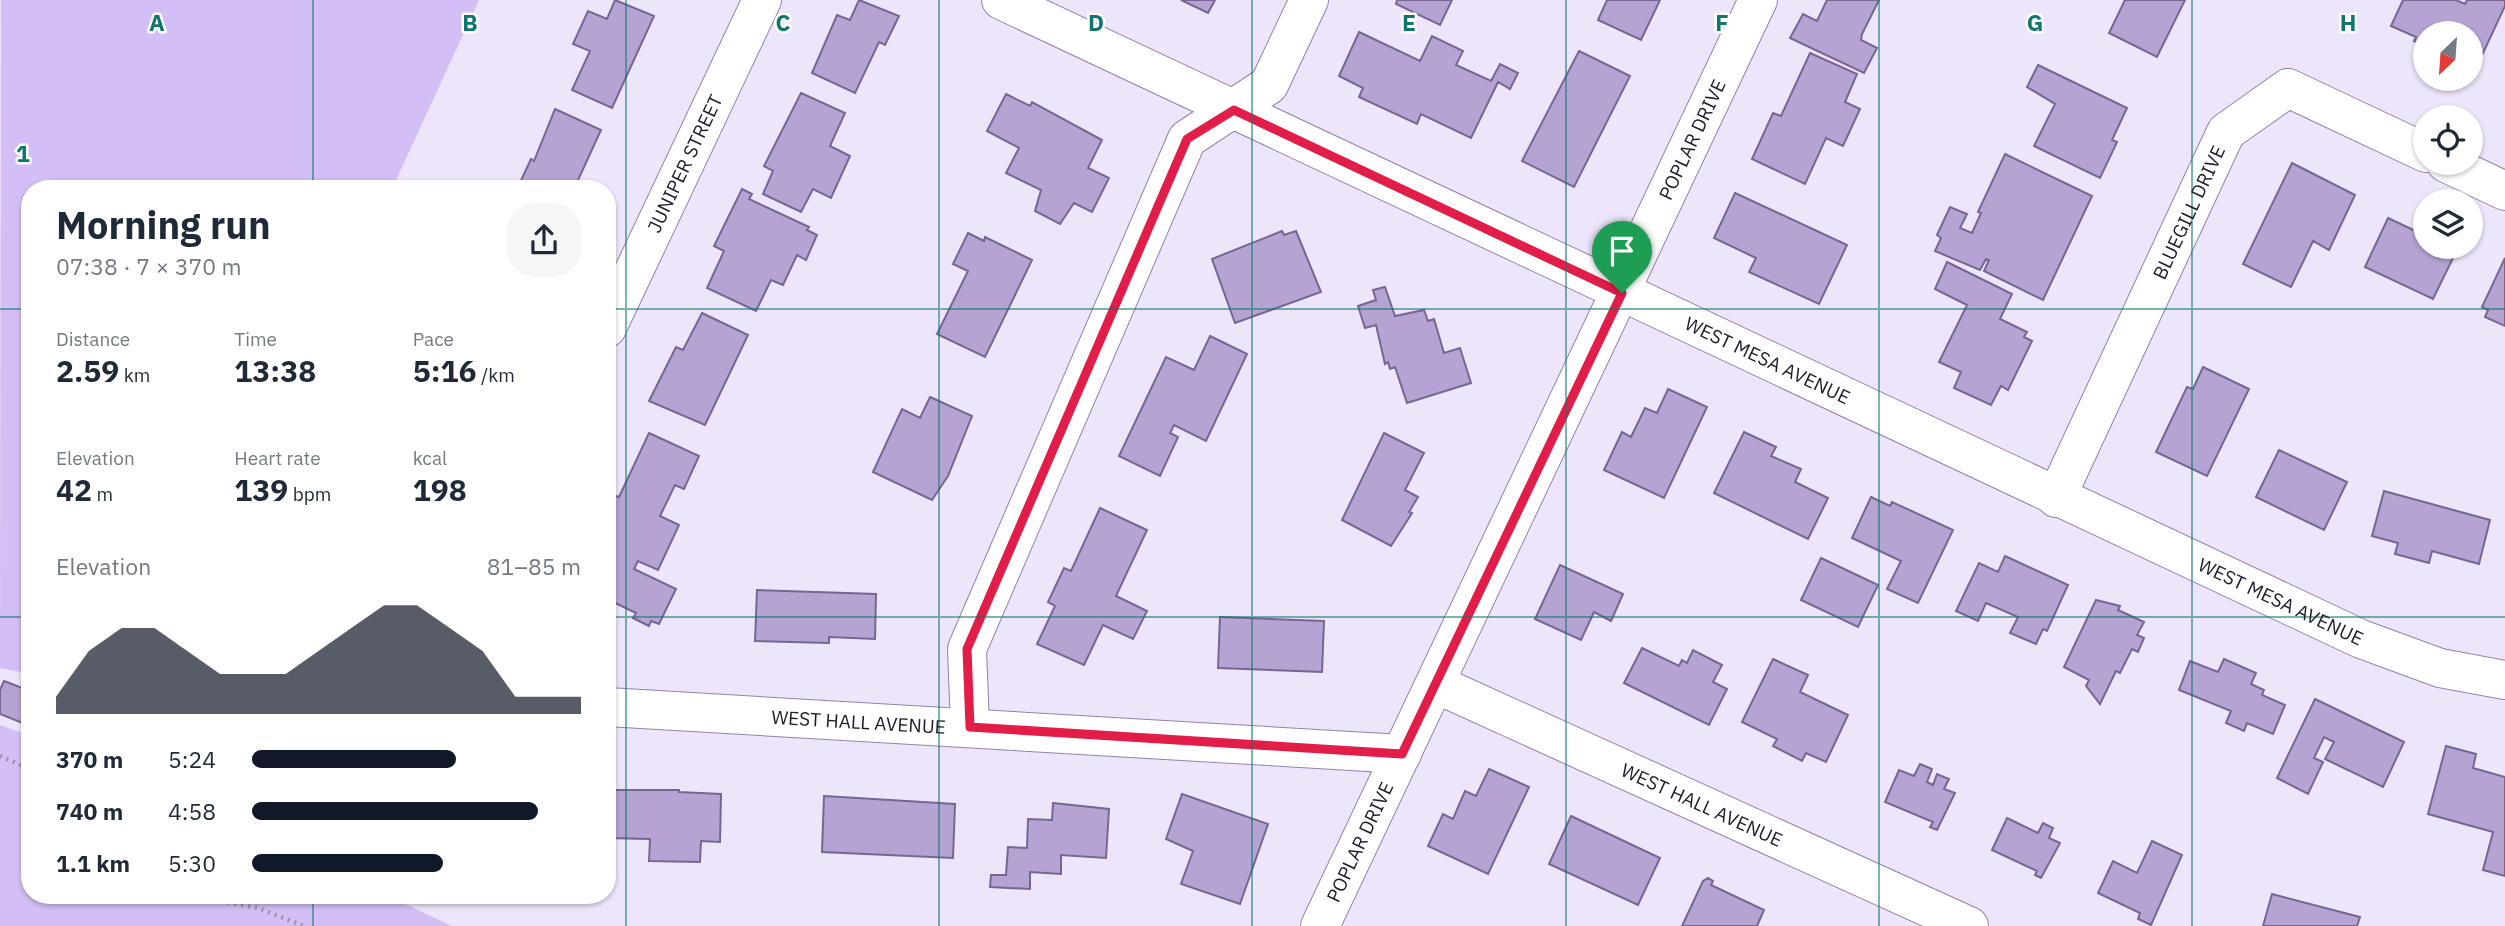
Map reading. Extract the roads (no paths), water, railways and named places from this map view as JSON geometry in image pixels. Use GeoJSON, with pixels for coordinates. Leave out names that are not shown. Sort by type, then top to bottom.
{"type":"FeatureCollection","features":[{"type":"Feature","properties":{"kind":"street","name":"JUNIPER STREET"},"geometry":{"type":"LineString","coordinates":[[616,309],[762,0]]}},
{"type":"Feature","properties":{"kind":"street","name":"WEST MESA AVENUE"},"geometry":{"type":"LineString","coordinates":[[1001,0],[2361,639],[2440,668],[2505,680]]}},
{"type":"Feature","properties":{"kind":"street"},"geometry":{"type":"LineString","coordinates":[[970,727],[967,649],[1187,139],[1269,85],[1309,0]]}},
{"type":"Feature","properties":{"kind":"street","name":"POPLAR DRIVE"},"geometry":{"type":"LineString","coordinates":[[1320,926],[1622,293],[1758,0]]}},
{"type":"Feature","properties":{"kind":"street","name":"BLUEGILL DRIVE"},"geometry":{"type":"LineString","coordinates":[[2056,498],[2226,132],[2288,88],[2413,147]]}},
{"type":"Feature","properties":{"kind":"street"},"geometry":{"type":"LineString","coordinates":[[2471,175],[2505,191]]}},
{"type":"Feature","properties":{"kind":"street","name":"WEST HALL AVENUE"},"geometry":{"type":"LineString","coordinates":[[1436,684],[1969,926]]}},
{"type":"Feature","properties":{"kind":"street","name":"WEST HALL AVENUE"},"geometry":{"type":"LineString","coordinates":[[616,707],[1402,754]]}}]}
